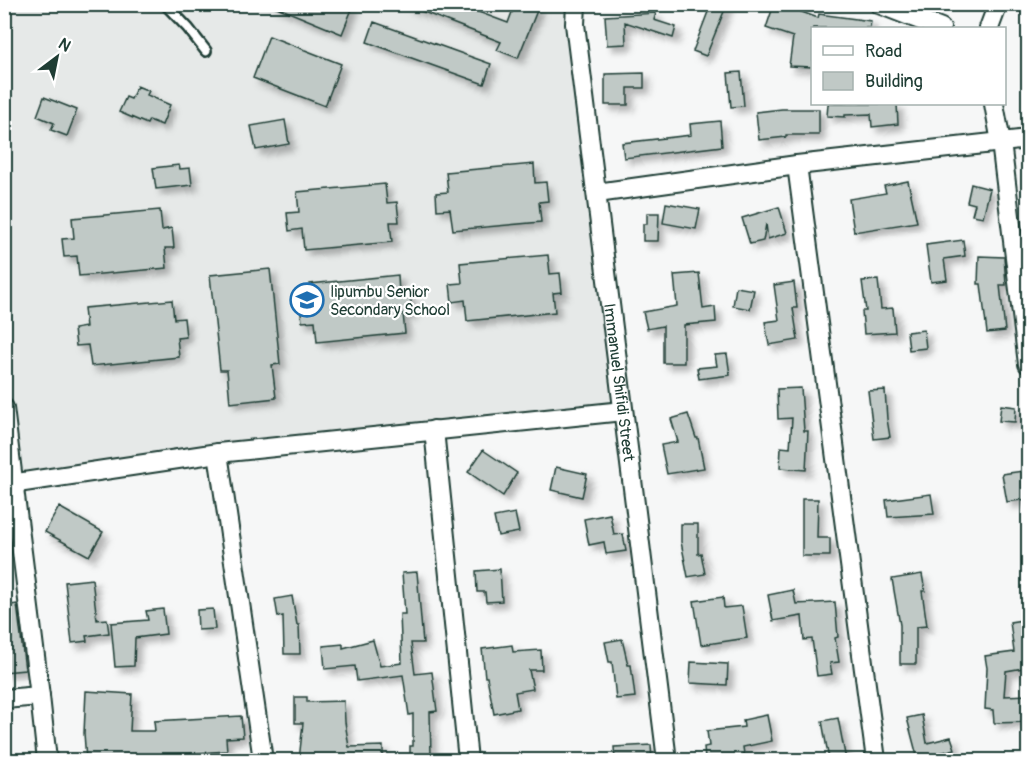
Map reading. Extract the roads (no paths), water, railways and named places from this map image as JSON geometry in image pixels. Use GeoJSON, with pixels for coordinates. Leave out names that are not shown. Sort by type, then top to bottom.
{"type":"FeatureCollection","features":[{"type":"Feature","properties":{"kind":"street","name":"Immanuel Shifidi Street"},"geometry":{"type":"LineString","coordinates":[[576,4],[575,24],[667,760]]}},
{"type":"Feature","properties":{"kind":"street"},"geometry":{"type":"LineString","coordinates":[[879,4],[938,27]]}},
{"type":"Feature","properties":{"kind":"street"},"geometry":{"type":"LineString","coordinates":[[989,27],[998,4]]}},
{"type":"Feature","properties":{"kind":"street"},"geometry":{"type":"LineString","coordinates":[[994,105],[1001,142],[1029,364]]}},
{"type":"Feature","properties":{"kind":"street"},"geometry":{"type":"LineString","coordinates":[[597,193],[797,165],[1029,139]]}},
{"type":"Feature","properties":{"kind":"street"},"geometry":{"type":"LineString","coordinates":[[797,165],[876,760]]}},
{"type":"Feature","properties":{"kind":"street"},"geometry":{"type":"LineString","coordinates":[[4,408],[9,485],[40,696],[47,760]]}},
{"type":"Feature","properties":{"kind":"street"},"geometry":{"type":"LineString","coordinates":[[9,485],[218,453],[623,411]]}},
{"type":"Feature","properties":{"kind":"street"},"geometry":{"type":"LineString","coordinates":[[434,430],[468,760]]}},
{"type":"Feature","properties":{"kind":"street"},"geometry":{"type":"LineString","coordinates":[[218,453],[263,760]]}},
{"type":"Feature","properties":{"kind":"street"},"geometry":{"type":"LineString","coordinates":[[4,699],[40,696]]}},
{"type":"Feature","properties":{"kind":"lane"},"geometry":{"type":"LineString","coordinates":[[165,4],[206,51]]}},
{"type":"Feature","properties":{"kind":"place","name":"Iipumbu Senior Secondary School"},"geometry":{"type":"Point","coordinates":[307,300]}}]}
